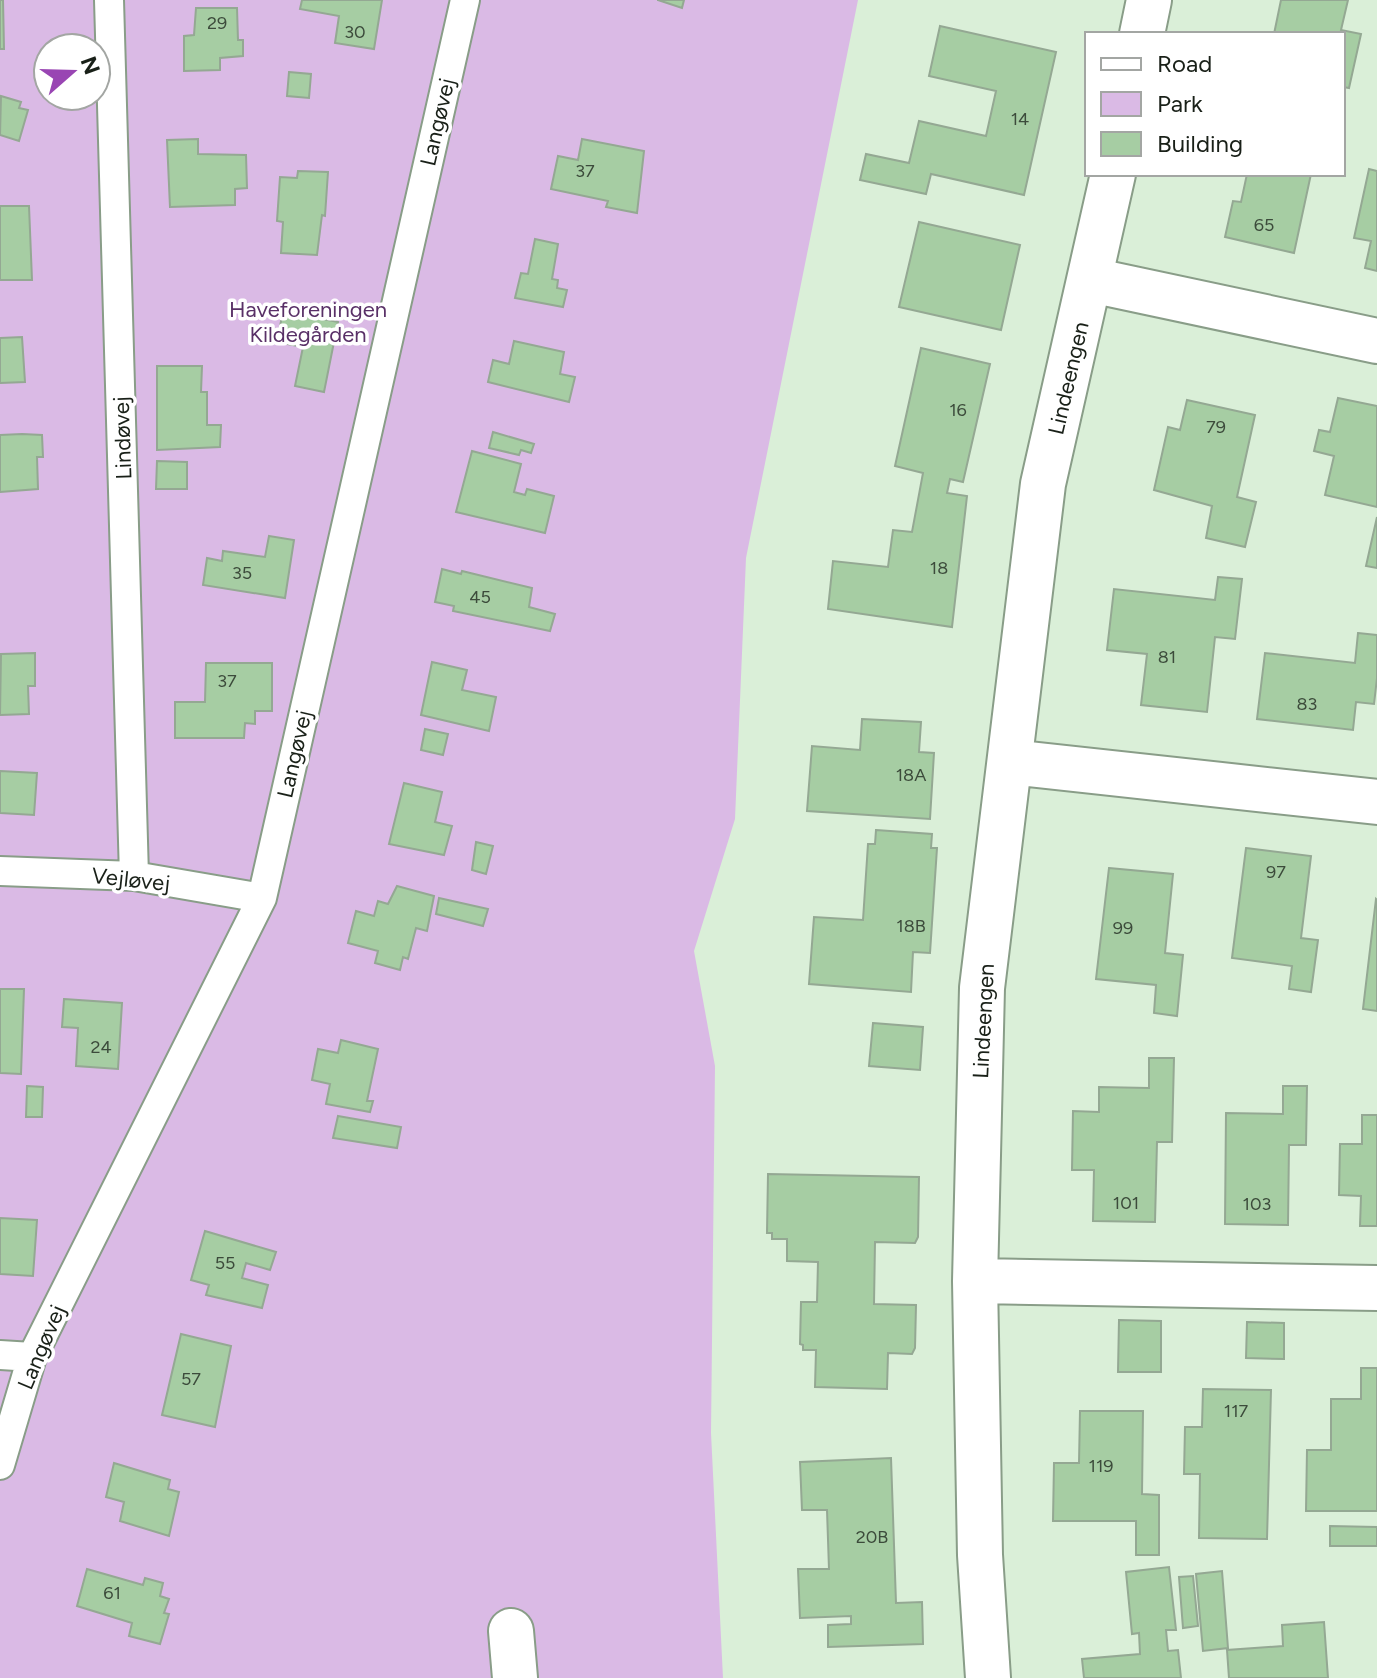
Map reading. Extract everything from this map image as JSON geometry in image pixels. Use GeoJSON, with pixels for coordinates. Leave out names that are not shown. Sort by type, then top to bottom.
{"type":"FeatureCollection","features":[{"type":"Feature","properties":{"kind":"street"},"geometry":{"type":"LineString","coordinates":[[1142,32],[1149,0]]}},
{"type":"Feature","properties":{"kind":"street","name":"Lindeengen"},"geometry":{"type":"LineString","coordinates":[[988,1678],[980,1555],[975,1281],[982,988],[1043,484],[1113,176]]}},
{"type":"Feature","properties":{"kind":"street"},"geometry":{"type":"LineString","coordinates":[[1091,280],[1377,341]]}},
{"type":"Feature","properties":{"kind":"street"},"geometry":{"type":"LineString","coordinates":[[1011,762],[1377,802]]}},
{"type":"Feature","properties":{"kind":"street"},"geometry":{"type":"LineString","coordinates":[[975,1281],[1377,1288]]}},
{"type":"Feature","properties":{"kind":"street"},"geometry":{"type":"LineString","coordinates":[[511,1631],[515,1678]]}},
{"type":"Feature","properties":{"kind":"lane","name":"Lindøvej"},"geometry":{"type":"LineString","coordinates":[[109,0],[134,876]]}},
{"type":"Feature","properties":{"kind":"lane","name":"Langøvej"},"geometry":{"type":"LineString","coordinates":[[0,1465],[32,1357],[262,898],[465,0]]}},
{"type":"Feature","properties":{"kind":"lane","name":"Vejløvej"},"geometry":{"type":"LineString","coordinates":[[0,871],[134,876],[262,898]]}},
{"type":"Feature","properties":{"kind":"lane"},"geometry":{"type":"LineString","coordinates":[[0,1355],[32,1357]]}},
{"type":"Feature","properties":{"kind":"green space","name":"Haveforeningen Kildegården"},"geometry":{"type":"Polygon","coordinates":[[[0,0],[858,0],[746,558],[735,819],[694,951],[715,1066],[711,1433],[723,1678],[0,1678],[0,0]]]}},
{"type":"Feature","properties":{"kind":"building"},"geometry":{"type":"Polygon","coordinates":[[[0,0],[3,0],[4,49],[0,49],[0,0]]]}},
{"type":"Feature","properties":{"kind":"building"},"geometry":{"type":"Polygon","coordinates":[[[302,0],[382,0],[374,49],[335,43],[339,16],[300,9],[302,0]]]}},
{"type":"Feature","properties":{"kind":"building"},"geometry":{"type":"Polygon","coordinates":[[[658,0],[684,0],[682,8],[658,0]]]}},
{"type":"Feature","properties":{"kind":"building"},"geometry":{"type":"Polygon","coordinates":[[[1281,0],[1348,0],[1341,30],[1361,34],[1349,88],[1345,87],[1345,32],[1274,32],[1281,0]]]}},
{"type":"Feature","properties":{"kind":"building"},"geometry":{"type":"Polygon","coordinates":[[[196,8],[237,8],[238,40],[243,40],[243,56],[220,58],[220,70],[184,71],[184,36],[194,35],[196,8]]]}},
{"type":"Feature","properties":{"kind":"building"},"geometry":{"type":"Polygon","coordinates":[[[940,26],[1056,52],[1024,195],[931,174],[926,194],[860,180],[866,154],[909,163],[919,121],[986,136],[996,91],[929,76],[940,26]]]}},
{"type":"Feature","properties":{"kind":"building"},"geometry":{"type":"Polygon","coordinates":[[[289,72],[311,74],[309,98],[287,96],[289,72]]]}},
{"type":"Feature","properties":{"kind":"building"},"geometry":{"type":"Polygon","coordinates":[[[1,96],[21,102],[19,108],[28,110],[19,141],[0,135],[1,96]]]}},
{"type":"Feature","properties":{"kind":"building"},"geometry":{"type":"Polygon","coordinates":[[[198,139],[198,154],[246,155],[247,188],[235,189],[235,205],[170,207],[167,140],[198,139]]]}},
{"type":"Feature","properties":{"kind":"building"},"geometry":{"type":"Polygon","coordinates":[[[582,139],[644,151],[637,213],[606,207],[608,201],[551,189],[558,156],[578,160],[582,139]]]}},
{"type":"Feature","properties":{"kind":"building"},"geometry":{"type":"Polygon","coordinates":[[[1369,169],[1377,171],[1377,271],[1365,268],[1371,241],[1354,238],[1369,169]]]}},
{"type":"Feature","properties":{"kind":"building"},"geometry":{"type":"Polygon","coordinates":[[[298,171],[328,172],[325,216],[322,215],[317,255],[281,253],[283,222],[277,221],[280,177],[297,178],[298,171]]]}},
{"type":"Feature","properties":{"kind":"building"},"geometry":{"type":"Polygon","coordinates":[[[1247,176],[1311,176],[1294,253],[1225,237],[1233,201],[1241,202],[1247,176]]]}},
{"type":"Feature","properties":{"kind":"building"},"geometry":{"type":"Polygon","coordinates":[[[0,206],[29,206],[32,280],[0,280],[0,206]]]}},
{"type":"Feature","properties":{"kind":"building"},"geometry":{"type":"Polygon","coordinates":[[[919,222],[1020,245],[1001,330],[899,307],[919,222]]]}},
{"type":"Feature","properties":{"kind":"building"},"geometry":{"type":"Polygon","coordinates":[[[535,239],[558,244],[552,279],[558,280],[557,288],[567,290],[563,307],[515,298],[521,273],[528,274],[535,239]]]}},
{"type":"Feature","properties":{"kind":"building"},"geometry":{"type":"Polygon","coordinates":[[[283,311],[338,322],[324,392],[295,386],[303,347],[277,342],[283,311]]]}},
{"type":"Feature","properties":{"kind":"building"},"geometry":{"type":"Polygon","coordinates":[[[22,337],[25,382],[0,383],[0,338],[22,337]]]}},
{"type":"Feature","properties":{"kind":"building"},"geometry":{"type":"Polygon","coordinates":[[[514,341],[564,352],[560,374],[575,377],[569,402],[488,382],[493,360],[509,364],[514,341]]]}},
{"type":"Feature","properties":{"kind":"building"},"geometry":{"type":"Polygon","coordinates":[[[921,348],[990,364],[963,482],[950,479],[947,493],[967,496],[952,627],[828,609],[833,561],[888,567],[893,530],[912,532],[923,473],[895,466],[921,348]]]}},
{"type":"Feature","properties":{"kind":"building"},"geometry":{"type":"Polygon","coordinates":[[[157,366],[202,366],[201,392],[207,392],[207,425],[221,425],[220,447],[157,450],[157,366]]]}},
{"type":"Feature","properties":{"kind":"building"},"geometry":{"type":"Polygon","coordinates":[[[1338,398],[1377,406],[1377,507],[1325,495],[1334,456],[1314,451],[1319,430],[1330,432],[1338,398]]]}},
{"type":"Feature","properties":{"kind":"building"},"geometry":{"type":"Polygon","coordinates":[[[1187,400],[1255,415],[1237,497],[1256,502],[1245,547],[1206,538],[1212,506],[1154,490],[1168,427],[1180,430],[1187,400]]]}},
{"type":"Feature","properties":{"kind":"building"},"geometry":{"type":"Polygon","coordinates":[[[493,432],[534,444],[531,453],[521,450],[519,455],[489,448],[493,432]]]}},
{"type":"Feature","properties":{"kind":"building"},"geometry":{"type":"Polygon","coordinates":[[[0,435],[42,435],[43,457],[37,457],[38,489],[0,492],[0,435]]]}},
{"type":"Feature","properties":{"kind":"building"},"geometry":{"type":"Polygon","coordinates":[[[472,451],[521,464],[514,492],[525,495],[527,489],[554,496],[545,533],[456,512],[472,451]]]}},
{"type":"Feature","properties":{"kind":"building"},"geometry":{"type":"Polygon","coordinates":[[[157,461],[187,462],[187,489],[156,489],[157,461]]]}},
{"type":"Feature","properties":{"kind":"building"},"geometry":{"type":"Polygon","coordinates":[[[1377,517],[1377,568],[1366,566],[1377,517]]]}},
{"type":"Feature","properties":{"kind":"building"},"geometry":{"type":"Polygon","coordinates":[[[269,536],[294,540],[285,598],[203,585],[207,558],[222,561],[223,551],[265,557],[269,536]]]}},
{"type":"Feature","properties":{"kind":"building"},"geometry":{"type":"Polygon","coordinates":[[[442,569],[532,588],[529,607],[555,614],[550,631],[453,611],[454,606],[435,602],[442,569]]]}},
{"type":"Feature","properties":{"kind":"building"},"geometry":{"type":"Polygon","coordinates":[[[1218,577],[1242,579],[1235,639],[1215,637],[1207,712],[1141,705],[1147,654],[1107,650],[1114,589],[1215,600],[1218,577]]]}},
{"type":"Feature","properties":{"kind":"building"},"geometry":{"type":"Polygon","coordinates":[[[1358,633],[1377,635],[1377,678],[1374,704],[1356,702],[1353,730],[1257,719],[1265,653],[1355,663],[1358,633]]]}},
{"type":"Feature","properties":{"kind":"building"},"geometry":{"type":"Polygon","coordinates":[[[35,653],[35,686],[28,686],[29,714],[0,715],[1,654],[35,653]]]}},
{"type":"Feature","properties":{"kind":"building"},"geometry":{"type":"Polygon","coordinates":[[[432,662],[467,670],[462,690],[496,697],[489,731],[421,715],[432,662]]]}},
{"type":"Feature","properties":{"kind":"building"},"geometry":{"type":"Polygon","coordinates":[[[206,663],[272,663],[272,711],[255,711],[255,724],[245,723],[244,738],[175,738],[175,702],[205,702],[206,663]]]}},
{"type":"Feature","properties":{"kind":"building"},"geometry":{"type":"Polygon","coordinates":[[[862,719],[921,722],[919,752],[934,753],[930,819],[807,811],[812,746],[860,750],[862,719]]]}},
{"type":"Feature","properties":{"kind":"building"},"geometry":{"type":"Polygon","coordinates":[[[425,729],[448,734],[443,755],[421,750],[425,729]]]}},
{"type":"Feature","properties":{"kind":"building"},"geometry":{"type":"Polygon","coordinates":[[[0,771],[37,773],[34,815],[0,813],[0,771]]]}},
{"type":"Feature","properties":{"kind":"building"},"geometry":{"type":"Polygon","coordinates":[[[404,783],[442,792],[435,822],[452,826],[444,855],[389,844],[404,783]]]}},
{"type":"Feature","properties":{"kind":"building"},"geometry":{"type":"Polygon","coordinates":[[[876,830],[932,834],[931,848],[937,848],[930,953],[913,952],[911,992],[809,984],[814,917],[863,920],[868,844],[875,844],[876,830]]]}},
{"type":"Feature","properties":{"kind":"building"},"geometry":{"type":"Polygon","coordinates":[[[476,842],[493,846],[486,874],[472,870],[476,842]]]}},
{"type":"Feature","properties":{"kind":"building"},"geometry":{"type":"Polygon","coordinates":[[[1246,848],[1311,856],[1301,938],[1318,940],[1311,992],[1289,989],[1292,966],[1232,958],[1246,848]]]}},
{"type":"Feature","properties":{"kind":"building"},"geometry":{"type":"Polygon","coordinates":[[[1109,868],[1173,874],[1165,953],[1183,955],[1177,1016],[1154,1013],[1156,985],[1096,979],[1109,868]]]}},
{"type":"Feature","properties":{"kind":"building"},"geometry":{"type":"Polygon","coordinates":[[[397,886],[434,896],[427,931],[416,928],[408,959],[403,957],[400,970],[375,963],[378,951],[348,943],[356,911],[374,916],[378,901],[388,904],[397,886]]]}},
{"type":"Feature","properties":{"kind":"building"},"geometry":{"type":"Polygon","coordinates":[[[439,898],[488,909],[483,926],[436,914],[439,898]]]}},
{"type":"Feature","properties":{"kind":"building"},"geometry":{"type":"Polygon","coordinates":[[[1377,900],[1377,1011],[1363,1009],[1377,900]]]}},
{"type":"Feature","properties":{"kind":"building"},"geometry":{"type":"Polygon","coordinates":[[[0,989],[24,989],[21,1074],[0,1073],[0,989]]]}},
{"type":"Feature","properties":{"kind":"building"},"geometry":{"type":"Polygon","coordinates":[[[64,999],[122,1003],[118,1069],[76,1066],[78,1028],[62,1027],[64,999]]]}},
{"type":"Feature","properties":{"kind":"building"},"geometry":{"type":"Polygon","coordinates":[[[873,1023],[923,1027],[920,1070],[869,1066],[873,1023]]]}},
{"type":"Feature","properties":{"kind":"building"},"geometry":{"type":"Polygon","coordinates":[[[341,1040],[378,1049],[367,1101],[373,1101],[370,1112],[326,1104],[330,1084],[312,1080],[318,1049],[338,1053],[341,1040]]]}},
{"type":"Feature","properties":{"kind":"building"},"geometry":{"type":"Polygon","coordinates":[[[1149,1058],[1174,1058],[1172,1142],[1157,1142],[1155,1222],[1093,1221],[1094,1170],[1072,1170],[1073,1111],[1099,1112],[1099,1087],[1149,1088],[1149,1058]]]}},
{"type":"Feature","properties":{"kind":"building"},"geometry":{"type":"Polygon","coordinates":[[[27,1086],[43,1087],[42,1117],[26,1117],[27,1086]]]}},
{"type":"Feature","properties":{"kind":"building"},"geometry":{"type":"Polygon","coordinates":[[[1283,1086],[1307,1086],[1306,1145],[1289,1145],[1288,1225],[1225,1224],[1226,1113],[1283,1114],[1283,1086]]]}},
{"type":"Feature","properties":{"kind":"building"},"geometry":{"type":"Polygon","coordinates":[[[1362,1115],[1377,1115],[1377,1226],[1360,1226],[1361,1196],[1339,1195],[1340,1144],[1362,1144],[1362,1115]]]}},
{"type":"Feature","properties":{"kind":"building"},"geometry":{"type":"Polygon","coordinates":[[[338,1116],[401,1127],[397,1148],[333,1138],[338,1116]]]}},
{"type":"Feature","properties":{"kind":"building"},"geometry":{"type":"Polygon","coordinates":[[[768,1174],[919,1177],[918,1237],[915,1243],[875,1242],[874,1304],[916,1305],[915,1348],[912,1354],[888,1353],[887,1389],[815,1387],[816,1350],[803,1350],[800,1344],[801,1302],[817,1302],[818,1262],[787,1261],[787,1239],[772,1239],[772,1233],[767,1233],[768,1174]]]}},
{"type":"Feature","properties":{"kind":"building"},"geometry":{"type":"Polygon","coordinates":[[[0,1218],[37,1220],[33,1276],[0,1274],[0,1218]]]}},
{"type":"Feature","properties":{"kind":"building"},"geometry":{"type":"Polygon","coordinates":[[[205,1231],[276,1252],[270,1270],[246,1263],[242,1278],[268,1285],[262,1308],[206,1295],[209,1285],[191,1280],[205,1231]]]}},
{"type":"Feature","properties":{"kind":"building"},"geometry":{"type":"Polygon","coordinates":[[[1119,1320],[1161,1321],[1161,1372],[1118,1372],[1119,1320]]]}},
{"type":"Feature","properties":{"kind":"building"},"geometry":{"type":"Polygon","coordinates":[[[1247,1322],[1284,1323],[1284,1359],[1246,1358],[1247,1322]]]}},
{"type":"Feature","properties":{"kind":"building"},"geometry":{"type":"Polygon","coordinates":[[[181,1334],[231,1346],[215,1427],[162,1415],[181,1334]]]}},
{"type":"Feature","properties":{"kind":"building"},"geometry":{"type":"Polygon","coordinates":[[[1361,1368],[1377,1368],[1377,1511],[1306,1511],[1307,1450],[1331,1450],[1331,1399],[1361,1399],[1361,1368]]]}},
{"type":"Feature","properties":{"kind":"building"},"geometry":{"type":"Polygon","coordinates":[[[1203,1389],[1271,1390],[1267,1539],[1199,1538],[1200,1474],[1184,1474],[1185,1427],[1202,1427],[1203,1389]]]}},
{"type":"Feature","properties":{"kind":"building"},"geometry":{"type":"Polygon","coordinates":[[[1080,1411],[1143,1411],[1142,1494],[1159,1495],[1159,1555],[1136,1555],[1136,1521],[1053,1521],[1054,1463],[1079,1463],[1080,1411]]]}},
{"type":"Feature","properties":{"kind":"building"},"geometry":{"type":"Polygon","coordinates":[[[891,1458],[896,1603],[922,1602],[923,1644],[828,1647],[828,1625],[851,1624],[851,1616],[800,1618],[798,1569],[829,1569],[827,1510],[802,1510],[800,1462],[891,1458]]]}},
{"type":"Feature","properties":{"kind":"building"},"geometry":{"type":"Polygon","coordinates":[[[114,1463],[170,1480],[168,1489],[179,1492],[169,1536],[120,1521],[124,1502],[106,1497],[114,1463]]]}},
{"type":"Feature","properties":{"kind":"building"},"geometry":{"type":"Polygon","coordinates":[[[1330,1526],[1377,1527],[1377,1546],[1330,1546],[1330,1526]]]}},
{"type":"Feature","properties":{"kind":"building"},"geometry":{"type":"Polygon","coordinates":[[[1169,1567],[1176,1630],[1166,1630],[1168,1651],[1178,1650],[1181,1678],[1084,1678],[1082,1659],[1140,1654],[1139,1633],[1132,1634],[1126,1572],[1169,1567]]]}},
{"type":"Feature","properties":{"kind":"building"},"geometry":{"type":"Polygon","coordinates":[[[87,1569],[143,1585],[145,1578],[163,1583],[160,1596],[169,1599],[164,1613],[169,1614],[160,1644],[129,1636],[132,1623],[77,1606],[87,1569]]]}},
{"type":"Feature","properties":{"kind":"building"},"geometry":{"type":"Polygon","coordinates":[[[1222,1571],[1228,1648],[1203,1651],[1196,1574],[1222,1571]]]}},
{"type":"Feature","properties":{"kind":"building"},"geometry":{"type":"Polygon","coordinates":[[[1193,1576],[1198,1626],[1183,1628],[1179,1577],[1193,1576]]]}},
{"type":"Feature","properties":{"kind":"building"},"geometry":{"type":"Polygon","coordinates":[[[1324,1622],[1328,1678],[1229,1678],[1227,1650],[1283,1646],[1282,1625],[1324,1622]]]}}]}
